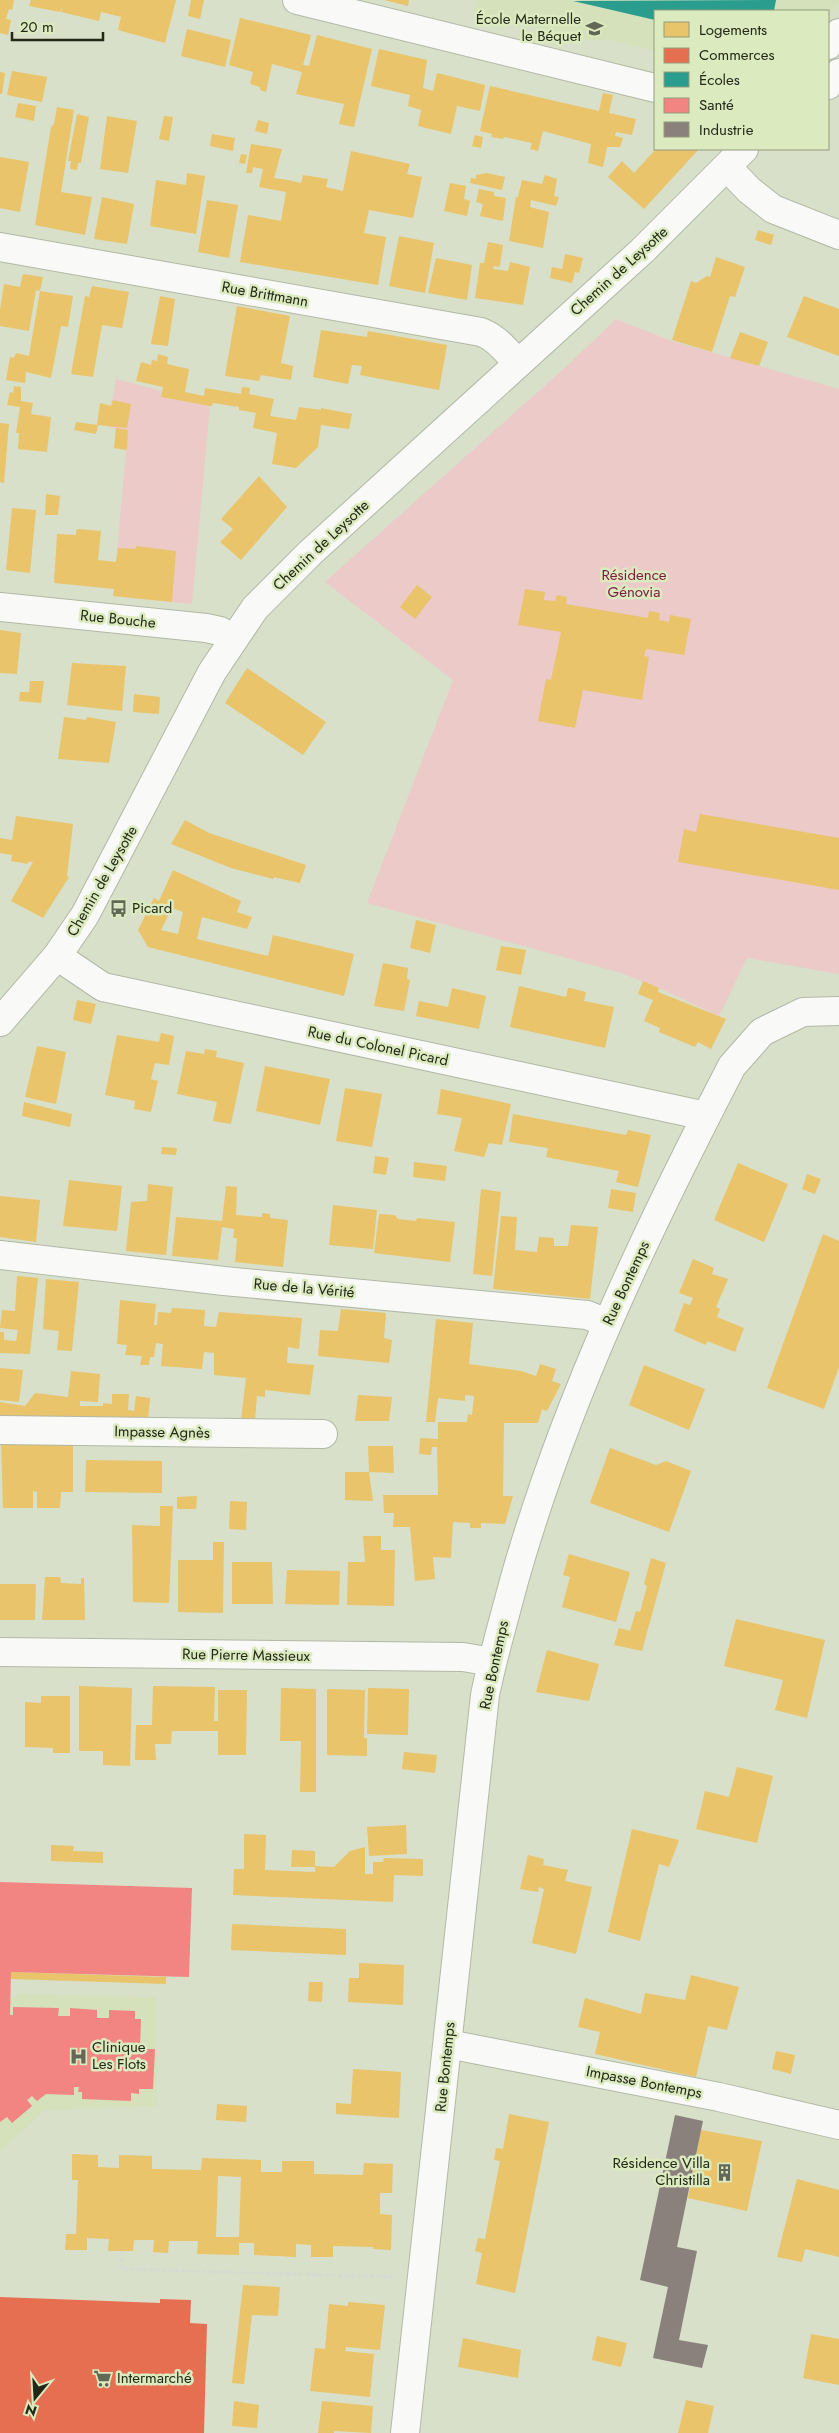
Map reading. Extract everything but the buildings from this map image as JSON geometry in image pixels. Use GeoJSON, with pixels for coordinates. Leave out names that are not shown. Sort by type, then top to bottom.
{"type":"FeatureCollection","features":[{"type":"Feature","properties":{"kind":"street"},"geometry":{"type":"LineString","coordinates":[[297,0],[654,88]]}},
{"type":"Feature","properties":{"kind":"street"},"geometry":{"type":"LineString","coordinates":[[829,44],[839,33]]}},
{"type":"Feature","properties":{"kind":"street"},"geometry":{"type":"LineString","coordinates":[[829,84],[839,73]]}},
{"type":"Feature","properties":{"kind":"street"},"geometry":{"type":"LineString","coordinates":[[735,158],[749,190],[773,209],[839,235]]}},
{"type":"Feature","properties":{"kind":"street","name":"Chemin de Leysotte"},"geometry":{"type":"LineString","coordinates":[[0,1022],[57,956],[85,915],[212,672],[255,608],[310,553],[642,251],[735,158]]}},
{"type":"Feature","properties":{"kind":"street","name":"Rue Brittmann"},"geometry":{"type":"LineString","coordinates":[[0,247],[481,332],[490,335],[499,342],[518,364]]}},
{"type":"Feature","properties":{"kind":"street","name":"Rue Bouche"},"geometry":{"type":"LineString","coordinates":[[0,607],[206,628],[220,631],[233,639]]}},
{"type":"Feature","properties":{"kind":"street","name":"Rue du Colonel Picard"},"geometry":{"type":"LineString","coordinates":[[57,956],[103,987],[706,1116]]}},
{"type":"Feature","properties":{"kind":"street","name":"Rue Bontemps"},"geometry":{"type":"LineString","coordinates":[[405,2433],[485,1694],[492,1662],[531,1522],[560,1439],[606,1322],[732,1066],[762,1032],[803,1012],[839,1010]]}},
{"type":"Feature","properties":{"kind":"street","name":"Rue de la Vérité"},"geometry":{"type":"LineString","coordinates":[[0,1255],[233,1282],[587,1314],[606,1322]]}},
{"type":"Feature","properties":{"kind":"street","name":"Impasse Agnès"},"geometry":{"type":"LineString","coordinates":[[0,1430],[323,1434]]}},
{"type":"Feature","properties":{"kind":"street","name":"Rue Pierre Massieux"},"geometry":{"type":"LineString","coordinates":[[0,1652],[464,1658],[492,1662]]}},
{"type":"Feature","properties":{"kind":"street","name":"Impasse Bontemps"},"geometry":{"type":"LineString","coordinates":[[448,2044],[719,2097],[839,2125]]}},
{"type":"Feature","properties":{"kind":"path"},"geometry":{"type":"LineString","coordinates":[[122,2251],[122,2269],[422,2279]]}},
{"type":"Feature","properties":{"kind":"shaded area","name":"École Maternelle le Béquet"},"geometry":{"type":"Polygon","coordinates":[[[477,0],[839,0],[839,4],[829,14],[829,10],[654,10],[654,51],[610,40],[583,40],[474,12],[477,0]]]}},
{"type":"Feature","properties":{"kind":"shaded area","name":"Clinique Les Flots"},"geometry":{"type":"Polygon","coordinates":[[[20,1994],[156,1997],[157,2106],[45,2110],[0,2151],[0,2006],[20,1994]]]}},
{"type":"Feature","properties":{"kind":"green space","name":"Résidence Génovia"},"geometry":{"type":"Polygon","coordinates":[[[616,319],[672,341],[839,389],[839,974],[747,958],[719,1016],[659,988],[621,973],[367,903],[453,680],[325,582],[568,365],[616,319]]]}},
{"type":"Feature","properties":{"kind":"green space"},"geometry":{"type":"Polygon","coordinates":[[[116,379],[162,391],[161,397],[210,406],[192,604],[113,596],[128,431],[108,427],[116,379]]]}},
{"type":"Feature","properties":{"kind":"place","name":"École Maternelle le Béquet"},"geometry":{"type":"Point","coordinates":[595,28]}},
{"type":"Feature","properties":{"kind":"place","name":"Picard"},"geometry":{"type":"Point","coordinates":[118,908]}},
{"type":"Feature","properties":{"kind":"place","name":"Clinique Les Flots"},"geometry":{"type":"Point","coordinates":[78,2056]}},
{"type":"Feature","properties":{"kind":"place","name":"Résidence Villa Christilla"},"geometry":{"type":"Point","coordinates":[724,2172]}},
{"type":"Feature","properties":{"kind":"place","name":"Intermarché"},"geometry":{"type":"Point","coordinates":[103,2378]}}]}
